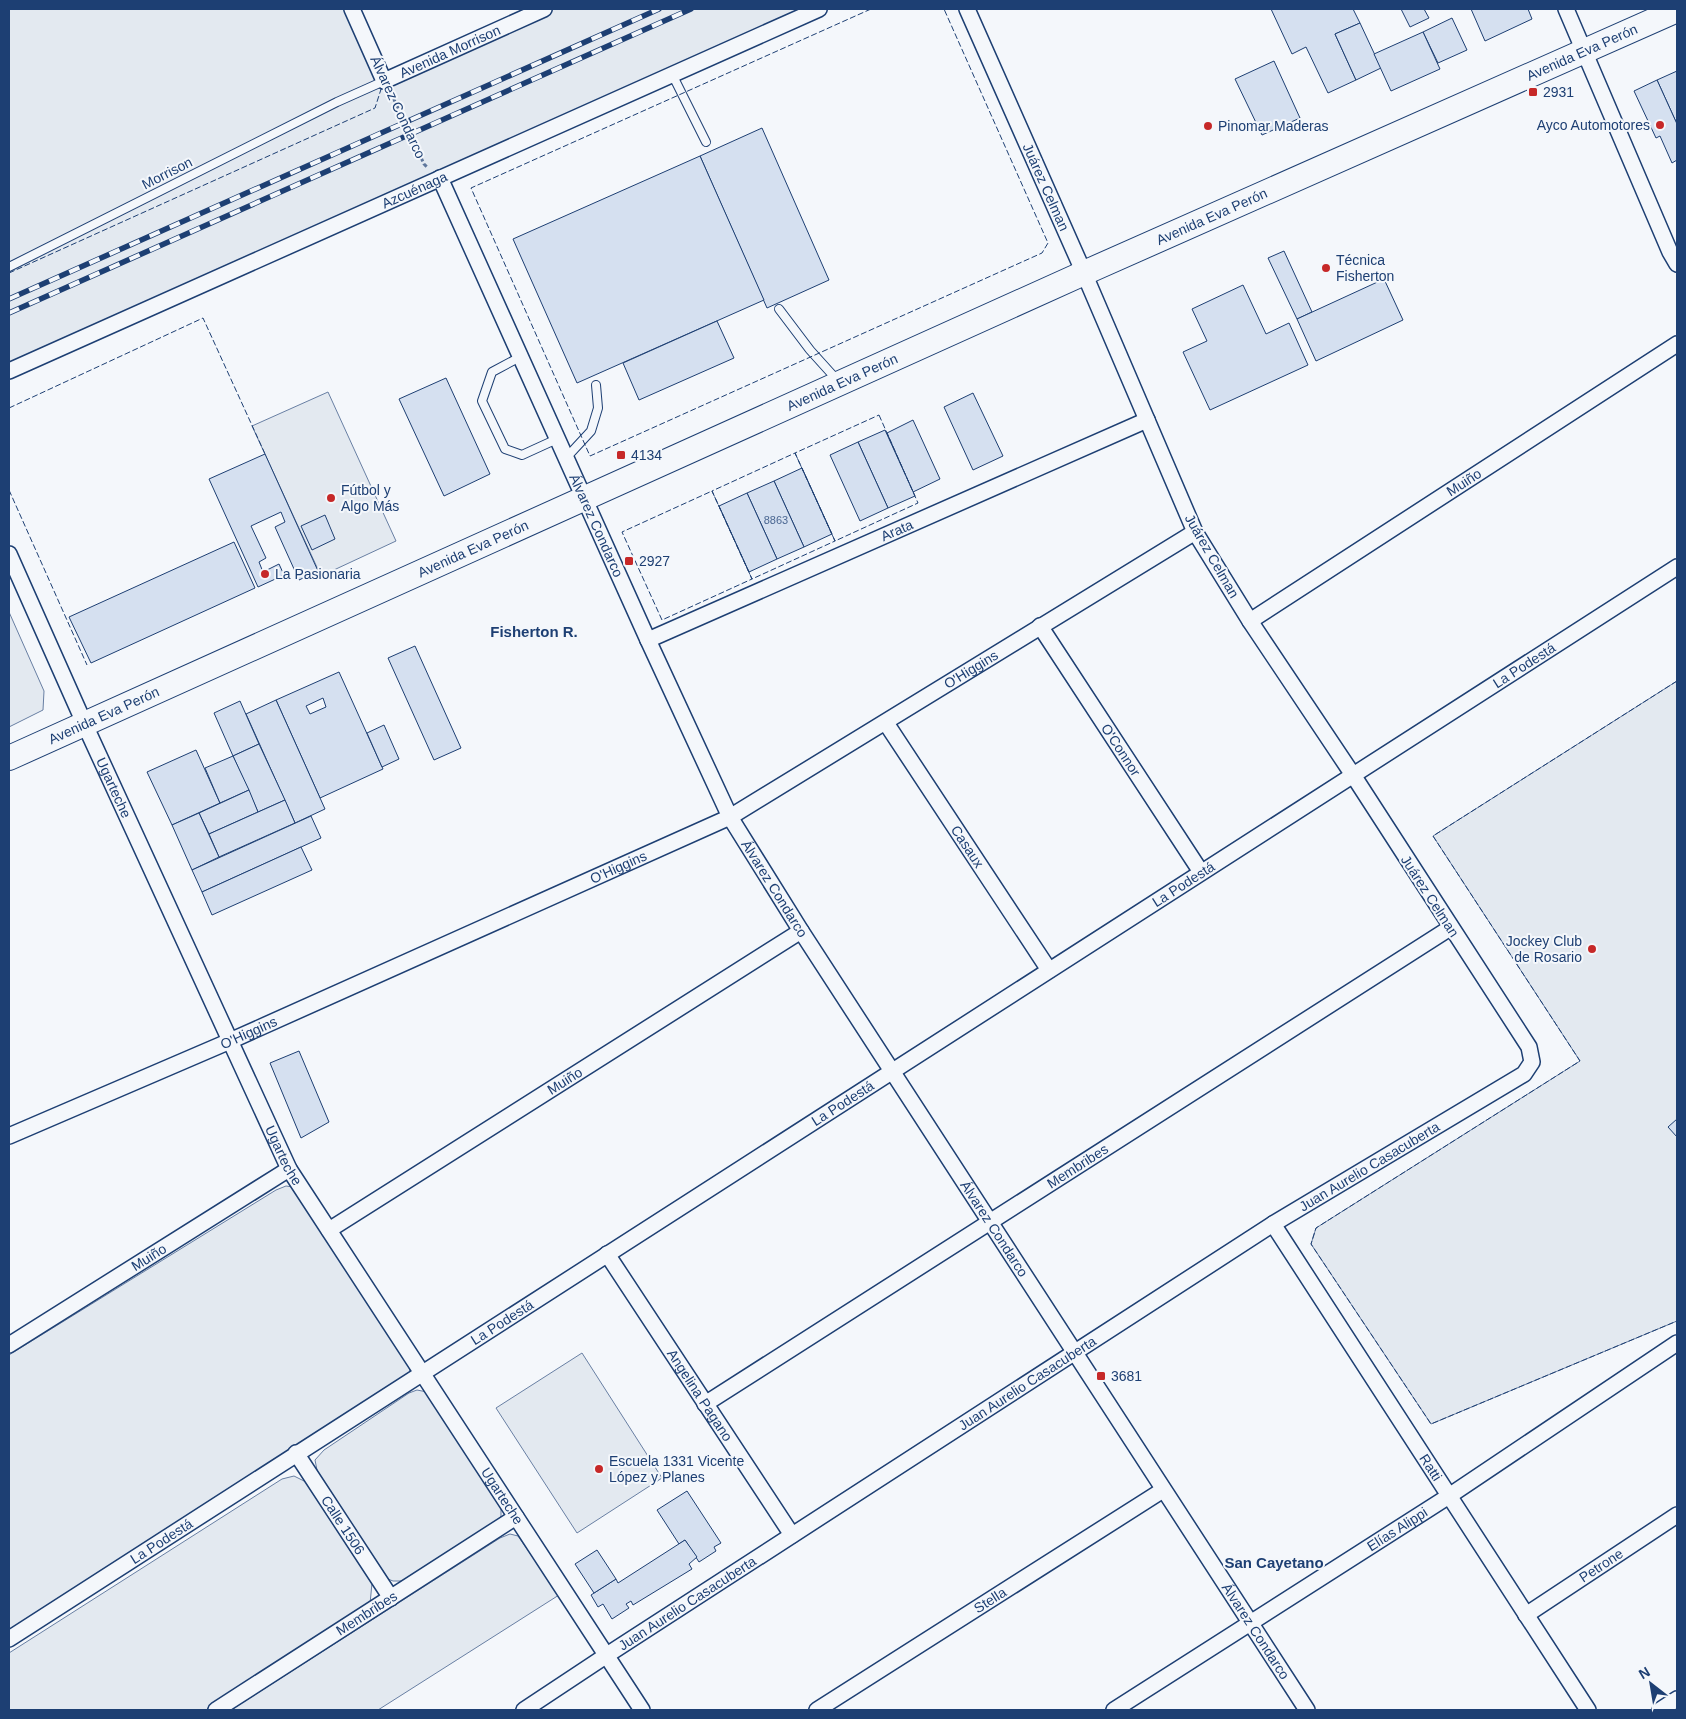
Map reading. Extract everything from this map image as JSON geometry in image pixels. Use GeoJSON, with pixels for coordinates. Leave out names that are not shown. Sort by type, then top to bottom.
{"type":"FeatureCollection","features":[{"type":"Feature","properties":{"kind":"main road","name":"Avenida Eva Perón"},"geometry":{"type":"LineString","coordinates":[[9,758],[1084,273],[1677,10]]}},
{"type":"Feature","properties":{"kind":"street","name":"Álvarez Condarco"},"geometry":{"type":"LineString","coordinates":[[352,9],[384,81]]}},
{"type":"Feature","properties":{"kind":"street","name":"Avenida Morrison"},"geometry":{"type":"LineString","coordinates":[[384,81],[544,9]]}},
{"type":"Feature","properties":{"kind":"street","name":"Azcuénaga"},"geometry":{"type":"LineString","coordinates":[[9,371],[819,9]]}},
{"type":"Feature","properties":{"kind":"street","name":"Juárez Celman"},"geometry":{"type":"LineString","coordinates":[[967,9],[1084,273],[1194,532],[1528,1047],[1532,1062]]}},
{"type":"Feature","properties":{"kind":"street"},"geometry":{"type":"LineString","coordinates":[[1566,9],[1670,252],[1677,264]]}},
{"type":"Feature","properties":{"kind":"street","name":"Álvarez Condarco"},"geometry":{"type":"LineString","coordinates":[[440,178],[584,499],[730,817],[800,932],[1306,1710]]}},
{"type":"Feature","properties":{"kind":"street","name":"Muiño"},"geometry":{"type":"LineString","coordinates":[[1250,621],[1677,344]]}},
{"type":"Feature","properties":{"kind":"street","name":"Arata"},"geometry":{"type":"LineString","coordinates":[[648,640],[1146,420]]}},
{"type":"Feature","properties":{"kind":"street","name":"O'Higgins"},"geometry":{"type":"LineString","coordinates":[[9,1136],[230,1041],[730,817],[886,723],[1194,532]]}},
{"type":"Feature","properties":{"kind":"street","name":"Ugarteche"},"geometry":{"type":"LineString","coordinates":[[9,554],[85,725],[289,1169],[642,1710]]}},
{"type":"Feature","properties":{"kind":"street","name":"La Podestá"},"geometry":{"type":"LineString","coordinates":[[9,1638],[1677,567]]}},
{"type":"Feature","properties":{"kind":"street","name":"O'Connor"},"geometry":{"type":"LineString","coordinates":[[1040,626],[1202,872]]}},
{"type":"Feature","properties":{"kind":"street","name":"Casaux"},"geometry":{"type":"LineString","coordinates":[[886,723],[1049,970]]}},
{"type":"Feature","properties":{"kind":"street","name":"Membribes"},"geometry":{"type":"LineString","coordinates":[[705,1404],[1450,928]]}},
{"type":"Feature","properties":{"kind":"street","name":"Muiño"},"geometry":{"type":"LineString","coordinates":[[329,1230],[800,932]]}},
{"type":"Feature","properties":{"kind":"street","name":"Juan Aurelio Casacuberta"},"geometry":{"type":"LineString","coordinates":[[524,1710],[1273,1224],[1524,1074],[1532,1062]]}},
{"type":"Feature","properties":{"kind":"street","name":"Muiño"},"geometry":{"type":"LineString","coordinates":[[9,1345],[289,1169]]}},
{"type":"Feature","properties":{"kind":"street","name":"Ratti"},"geometry":{"type":"LineString","coordinates":[[1273,1224],[1588,1710]]}},
{"type":"Feature","properties":{"kind":"street","name":"Angelina Pagano"},"geometry":{"type":"LineString","coordinates":[[607,1254],[792,1535]]}},
{"type":"Feature","properties":{"kind":"street","name":"Elías Alippi"},"geometry":{"type":"LineString","coordinates":[[1114,1710],[1449,1496],[1677,1343]]}},
{"type":"Feature","properties":{"kind":"street","name":"Calle 1506"},"geometry":{"type":"LineString","coordinates":[[296,1454],[391,1598]]}},
{"type":"Feature","properties":{"kind":"street","name":"Stella"},"geometry":{"type":"LineString","coordinates":[[816,1710],[1163,1490]]}},
{"type":"Feature","properties":{"kind":"street","name":"Petrone"},"geometry":{"type":"LineString","coordinates":[[1526,1615],[1677,1515]]}},
{"type":"Feature","properties":{"kind":"street","name":"Membribes"},"geometry":{"type":"LineString","coordinates":[[216,1710],[516,1517]]}},
{"type":"Feature","properties":{"kind":"street"},"geometry":{"type":"LineString","coordinates":[[1660,1710],[1677,1699]]}},
{"type":"Feature","properties":{"kind":"lane"},"geometry":{"type":"LineString","coordinates":[[672,74],[706,142]]}},
{"type":"Feature","properties":{"kind":"lane","name":"Morrison"},"geometry":{"type":"LineString","coordinates":[[9,267],[337,102],[384,81]]}},
{"type":"Feature","properties":{"kind":"lane"},"geometry":{"type":"LineString","coordinates":[[779,309],[810,350],[840,383]]}},
{"type":"Feature","properties":{"kind":"lane"},"geometry":{"type":"LineString","coordinates":[[520,357],[492,372],[482,401],[505,448],[522,455],[557,439]]}},
{"type":"Feature","properties":{"kind":"lane"},"geometry":{"type":"LineString","coordinates":[[566,458],[591,431],[598,408],[596,385]]}},
{"type":"Feature","properties":{"kind":"path","name":"Álvarez Condarco"},"geometry":{"type":"LineString","coordinates":[[384,81],[394,98],[424,164],[440,178]]}},
{"type":"Feature","properties":{"kind":"shaded area"},"geometry":{"type":"Polygon","coordinates":[[[9,9],[352,9],[384,81],[544,9],[819,9],[9,371],[9,9]]]}},
{"type":"Feature","properties":{"kind":"shaded area","name":"Fútbol y Algo Más"},"geometry":{"type":"Polygon","coordinates":[[[328,392],[396,541],[321,576],[252,426],[328,392]]]}},
{"type":"Feature","properties":{"kind":"shaded area"},"geometry":{"type":"Polygon","coordinates":[[[9,612],[44,691],[43,710],[9,727],[9,612]]]}},
{"type":"Feature","properties":{"kind":"shaded area","name":"Jockey Club de Rosario"},"geometry":{"type":"Polygon","coordinates":[[[1677,681],[1677,1321],[1431,1424],[1311,1244],[1316,1228],[1580,1061],[1433,836],[1677,681]]]}},
{"type":"Feature","properties":{"kind":"shaded area"},"geometry":{"type":"Polygon","coordinates":[[[286,1186],[293,1187],[409,1366],[410,1373],[9,1631],[9,1355],[276,1190],[286,1186]]]}},
{"type":"Feature","properties":{"kind":"shaded area"},"geometry":{"type":"Polygon","coordinates":[[[582,1353],[662,1478],[577,1533],[496,1408],[582,1353]]]}},
{"type":"Feature","properties":{"kind":"shaded area"},"geometry":{"type":"Polygon","coordinates":[[[417,1390],[427,1392],[501,1507],[501,1516],[497,1523],[407,1581],[393,1581],[383,1577],[318,1475],[315,1460],[324,1450],[409,1393],[417,1390]]]}},
{"type":"Feature","properties":{"kind":"shaded area"},"geometry":{"type":"Polygon","coordinates":[[[294,1476],[306,1482],[372,1583],[370,1604],[206,1710],[9,1710],[9,1653],[282,1479],[294,1476]]]}},
{"type":"Feature","properties":{"kind":"shaded area"},"geometry":{"type":"Polygon","coordinates":[[[510,1534],[518,1536],[559,1595],[378,1710],[231,1710],[500,1538],[510,1534]]]}},
{"type":"Feature","properties":{"kind":"building"},"geometry":{"type":"Polygon","coordinates":[[[1271,9],[1353,9],[1360,23],[1335,34],[1356,80],[1328,93],[1306,47],[1292,54],[1271,9]]]}},
{"type":"Feature","properties":{"kind":"building"},"geometry":{"type":"Polygon","coordinates":[[[1401,9],[1424,9],[1429,18],[1410,27],[1401,9]]]}},
{"type":"Feature","properties":{"kind":"building"},"geometry":{"type":"Polygon","coordinates":[[[1471,9],[1528,9],[1532,19],[1485,41],[1471,9]]]}},
{"type":"Feature","properties":{"kind":"building"},"geometry":{"type":"Polygon","coordinates":[[[1452,18],[1467,50],[1438,63],[1423,32],[1452,18]]]}},
{"type":"Feature","properties":{"kind":"building"},"geometry":{"type":"Polygon","coordinates":[[[1360,23],[1381,68],[1356,80],[1335,34],[1360,23]]]}},
{"type":"Feature","properties":{"kind":"building"},"geometry":{"type":"Polygon","coordinates":[[[1423,32],[1440,69],[1391,91],[1374,54],[1423,32]]]}},
{"type":"Feature","properties":{"kind":"building"},"geometry":{"type":"Polygon","coordinates":[[[1274,61],[1300,118],[1262,135],[1235,79],[1274,61]]]}},
{"type":"Feature","properties":{"kind":"building"},"geometry":{"type":"Polygon","coordinates":[[[1677,71],[1677,124],[1657,80],[1677,71]]]}},
{"type":"Feature","properties":{"kind":"building"},"geometry":{"type":"Polygon","coordinates":[[[1657,80],[1677,124],[1677,160],[1672,163],[1660,136],[1656,138],[1634,91],[1657,80]]]}},
{"type":"Feature","properties":{"kind":"building"},"geometry":{"type":"Polygon","coordinates":[[[762,128],[829,280],[767,308],[700,156],[762,128]]]}},
{"type":"Feature","properties":{"kind":"building"},"geometry":{"type":"Polygon","coordinates":[[[700,156],[764,300],[577,383],[513,239],[700,156]]]}},
{"type":"Feature","properties":{"kind":"building"},"geometry":{"type":"Polygon","coordinates":[[[1284,251],[1312,312],[1297,319],[1268,258],[1284,251]]]}},
{"type":"Feature","properties":{"kind":"building"},"geometry":{"type":"Polygon","coordinates":[[[1384,279],[1403,320],[1316,361],[1297,319],[1384,279]]]}},
{"type":"Feature","properties":{"kind":"building"},"geometry":{"type":"Polygon","coordinates":[[[1243,285],[1266,334],[1289,323],[1308,365],[1210,410],[1183,352],[1207,341],[1192,309],[1243,285]]]}},
{"type":"Feature","properties":{"kind":"building"},"geometry":{"type":"Polygon","coordinates":[[[717,321],[734,358],[639,400],[623,363],[717,321]]]}},
{"type":"Feature","properties":{"kind":"building"},"geometry":{"type":"Polygon","coordinates":[[[446,378],[490,474],[444,496],[399,399],[446,378]]]}},
{"type":"Feature","properties":{"kind":"building"},"geometry":{"type":"Polygon","coordinates":[[[973,393],[1003,456],[973,470],[944,407],[973,393]]]}},
{"type":"Feature","properties":{"kind":"building"},"geometry":{"type":"Polygon","coordinates":[[[913,420],[940,479],[913,492],[887,433],[913,420]]]}},
{"type":"Feature","properties":{"kind":"building"},"geometry":{"type":"Polygon","coordinates":[[[885,430],[915,496],[888,508],[858,442],[885,430]]]}},
{"type":"Feature","properties":{"kind":"building"},"geometry":{"type":"Polygon","coordinates":[[[858,442],[888,508],[860,521],[830,455],[858,442]]]}},
{"type":"Feature","properties":{"kind":"building"},"geometry":{"type":"Polygon","coordinates":[[[265,454],[318,571],[299,580],[275,527],[285,522],[281,512],[251,526],[266,558],[259,562],[263,572],[279,564],[284,575],[258,587],[209,479],[265,454]]]}},
{"type":"Feature","properties":{"kind":"building"},"geometry":{"type":"Polygon","coordinates":[[[802,468],[832,534],[804,547],[774,481],[802,468]]]}},
{"type":"Feature","properties":{"kind":"building"},"geometry":{"type":"Polygon","coordinates":[[[774,481],[804,547],[777,559],[747,493],[774,481]]]}},
{"type":"Feature","properties":{"kind":"building"},"geometry":{"type":"Polygon","coordinates":[[[747,493],[777,559],[749,572],[719,506],[747,493]]]}},
{"type":"Feature","properties":{"kind":"building"},"geometry":{"type":"Polygon","coordinates":[[[325,515],[335,539],[312,550],[301,526],[325,515]]]}},
{"type":"Feature","properties":{"kind":"building"},"geometry":{"type":"Polygon","coordinates":[[[234,542],[255,588],[91,663],[69,617],[234,542]]]}},
{"type":"Feature","properties":{"kind":"building"},"geometry":{"type":"Polygon","coordinates":[[[415,646],[461,748],[434,760],[388,658],[415,646]]]}},
{"type":"Feature","properties":{"kind":"building"},"geometry":{"type":"Polygon","coordinates":[[[339,672],[383,769],[320,798],[276,700],[339,672]],[[323,698],[306,706],[310,714],[326,707],[323,698]]]}},
{"type":"Feature","properties":{"kind":"building"},"geometry":{"type":"Polygon","coordinates":[[[276,700],[325,809],[295,823],[246,714],[276,700]]]}},
{"type":"Feature","properties":{"kind":"building"},"geometry":{"type":"Polygon","coordinates":[[[240,701],[259,744],[233,756],[214,713],[240,701]]]}},
{"type":"Feature","properties":{"kind":"building"},"geometry":{"type":"Polygon","coordinates":[[[384,725],[399,759],[382,767],[367,733],[384,725]]]}},
{"type":"Feature","properties":{"kind":"building"},"geometry":{"type":"Polygon","coordinates":[[[259,744],[285,800],[258,812],[233,756],[259,744]]]}},
{"type":"Feature","properties":{"kind":"building"},"geometry":{"type":"Polygon","coordinates":[[[196,750],[220,803],[172,825],[147,772],[196,750]]]}},
{"type":"Feature","properties":{"kind":"building"},"geometry":{"type":"Polygon","coordinates":[[[233,756],[249,790],[220,803],[205,768],[233,756]]]}},
{"type":"Feature","properties":{"kind":"building"},"geometry":{"type":"Polygon","coordinates":[[[249,790],[258,812],[209,834],[199,813],[249,790]]]}},
{"type":"Feature","properties":{"kind":"building"},"geometry":{"type":"Polygon","coordinates":[[[285,800],[295,823],[219,857],[209,834],[285,800]]]}},
{"type":"Feature","properties":{"kind":"building"},"geometry":{"type":"Polygon","coordinates":[[[199,813],[219,857],[192,870],[172,825],[199,813]]]}},
{"type":"Feature","properties":{"kind":"building"},"geometry":{"type":"Polygon","coordinates":[[[311,816],[321,838],[202,892],[192,870],[311,816]]]}},
{"type":"Feature","properties":{"kind":"building"},"geometry":{"type":"Polygon","coordinates":[[[301,847],[312,870],[212,915],[202,892],[301,847]]]}},
{"type":"Feature","properties":{"kind":"building"},"geometry":{"type":"Polygon","coordinates":[[[299,1051],[329,1122],[301,1138],[270,1063],[299,1051]]]}},
{"type":"Feature","properties":{"kind":"building"},"geometry":{"type":"Polygon","coordinates":[[[1677,1119],[1677,1137],[1668,1127],[1677,1119]]]}},
{"type":"Feature","properties":{"kind":"building"},"geometry":{"type":"Polygon","coordinates":[[[687,1491],[721,1543],[714,1547],[716,1551],[699,1562],[685,1540],[679,1544],[657,1510],[687,1491]]]}},
{"type":"Feature","properties":{"kind":"building"},"geometry":{"type":"Polygon","coordinates":[[[685,1540],[697,1557],[689,1564],[692,1569],[633,1605],[631,1601],[626,1604],[629,1608],[612,1619],[603,1604],[598,1607],[591,1595],[616,1579],[618,1583],[685,1540]]]}},
{"type":"Feature","properties":{"kind":"building"},"geometry":{"type":"Polygon","coordinates":[[[597,1550],[616,1579],[594,1593],[575,1564],[597,1550]]]}},
{"type":"Feature","properties":{"kind":"railway"},"geometry":{"type":"LineString","coordinates":[[9,299],[659,9]]}},
{"type":"Feature","properties":{"kind":"railway"},"geometry":{"type":"LineString","coordinates":[[9,313],[691,9]]}},
{"type":"Feature","properties":{"kind":"fence"},"geometry":{"type":"LineString","coordinates":[[871,9],[471,188],[590,456],[1042,253],[1048,243],[944,9]]}},
{"type":"Feature","properties":{"kind":"fence"},"geometry":{"type":"LineString","coordinates":[[9,273],[375,108],[383,83]]}},
{"type":"Feature","properties":{"kind":"fence"},"geometry":{"type":"LineString","coordinates":[[9,408],[203,318],[266,456]]}},
{"type":"Feature","properties":{"kind":"fence"},"geometry":{"type":"LineString","coordinates":[[879,415],[918,503],[835,541],[795,453],[879,415]]}},
{"type":"Feature","properties":{"kind":"fence"},"geometry":{"type":"LineString","coordinates":[[795,453],[835,541],[752,579],[712,491],[795,453]]}},
{"type":"Feature","properties":{"kind":"fence"},"geometry":{"type":"LineString","coordinates":[[9,490],[87,665]]}},
{"type":"Feature","properties":{"kind":"fence"},"geometry":{"type":"LineString","coordinates":[[712,491],[752,579],[662,620],[622,532],[712,491]]}},
{"type":"Feature","properties":{"kind":"fence"},"geometry":{"type":"LineString","coordinates":[[1677,681],[1433,836],[1580,1061],[1316,1228],[1311,1244],[1431,1424],[1677,1321]]}},
{"type":"Feature","properties":{"kind":"place","name":"2931"},"geometry":{"type":"Point","coordinates":[1533,92]}},
{"type":"Feature","properties":{"kind":"place","name":"Ayco Automotores"},"geometry":{"type":"Point","coordinates":[1660,125]}},
{"type":"Feature","properties":{"kind":"place","name":"Pinomar Maderas"},"geometry":{"type":"Point","coordinates":[1208,126]}},
{"type":"Feature","properties":{"kind":"place","name":"Técnica Fisherton"},"geometry":{"type":"Point","coordinates":[1326,268]}},
{"type":"Feature","properties":{"kind":"place","name":"4134"},"geometry":{"type":"Point","coordinates":[621,455]}},
{"type":"Feature","properties":{"kind":"place","name":"Fútbol y Algo Más"},"geometry":{"type":"Point","coordinates":[331,498]}},
{"type":"Feature","properties":{"kind":"place","name":"2927"},"geometry":{"type":"Point","coordinates":[629,561]}},
{"type":"Feature","properties":{"kind":"place","name":"La Pasionaria"},"geometry":{"type":"Point","coordinates":[265,574]}},
{"type":"Feature","properties":{"kind":"place","name":"Jockey Club de Rosario"},"geometry":{"type":"Point","coordinates":[1592,949]}},
{"type":"Feature","properties":{"kind":"place","name":"3681"},"geometry":{"type":"Point","coordinates":[1101,1376]}},
{"type":"Feature","properties":{"kind":"place","name":"Escuela 1331 Vicente López y Planes"},"geometry":{"type":"Point","coordinates":[599,1469]}},
{"type":"Feature","properties":{"kind":"district","name":"Fisherton R."},"geometry":{"type":"Point","coordinates":[534,631]}},
{"type":"Feature","properties":{"kind":"district","name":"San Cayetano"},"geometry":{"type":"Point","coordinates":[1274,1562]}}]}
